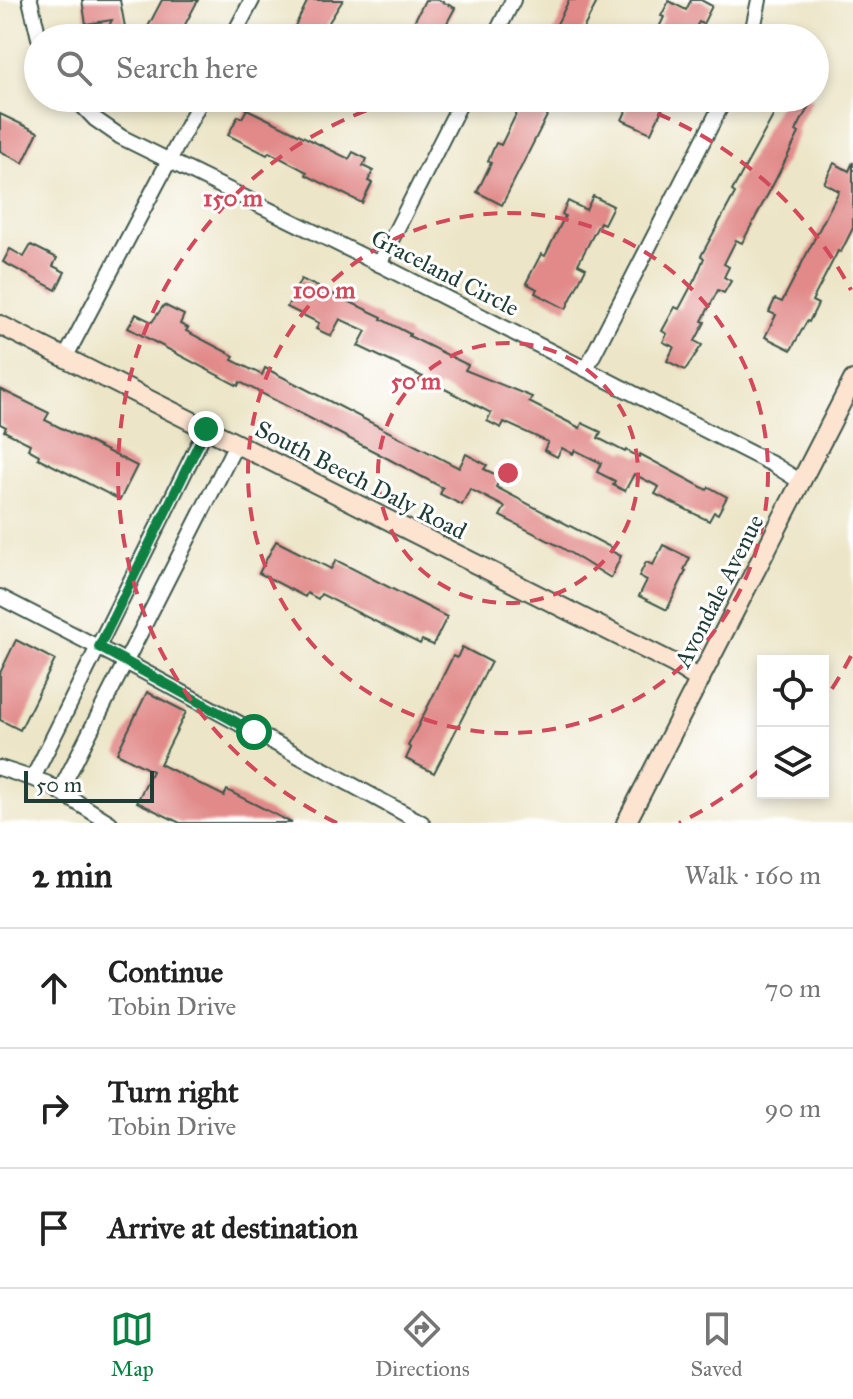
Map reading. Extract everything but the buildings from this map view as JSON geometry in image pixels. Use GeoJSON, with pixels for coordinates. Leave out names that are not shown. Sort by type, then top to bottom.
{"type":"FeatureCollection","features":[{"type":"Feature","properties":{"kind":"street"},"geometry":{"type":"LineString","coordinates":[[30,0],[36,24]]}},
{"type":"Feature","properties":{"kind":"street"},"geometry":{"type":"LineString","coordinates":[[239,24],[252,0]]}},
{"type":"Feature","properties":{"kind":"street"},"geometry":{"type":"LineString","coordinates":[[501,24],[513,0]]}},
{"type":"Feature","properties":{"kind":"street"},"geometry":{"type":"LineString","coordinates":[[754,24],[759,0]]}},
{"type":"Feature","properties":{"kind":"street","name":"Graceland Circle"},"geometry":{"type":"LineString","coordinates":[[88,112],[121,137],[169,162],[188,168],[379,264],[774,465],[801,482]]}},
{"type":"Feature","properties":{"kind":"street"},"geometry":{"type":"LineString","coordinates":[[65,358],[195,112]]}},
{"type":"Feature","properties":{"kind":"street"},"geometry":{"type":"LineString","coordinates":[[379,264],[456,112]]}},
{"type":"Feature","properties":{"kind":"street"},"geometry":{"type":"LineString","coordinates":[[586,369],[718,112]]}},
{"type":"Feature","properties":{"kind":"street","name":"South Beech Daly Road"},"geometry":{"type":"LineString","coordinates":[[0,325],[673,663],[700,680]]}},
{"type":"Feature","properties":{"kind":"street","name":"Avondale Avenue"},"geometry":{"type":"LineString","coordinates":[[626,823],[853,380]]}},
{"type":"Feature","properties":{"kind":"street"},"geometry":{"type":"LineString","coordinates":[[33,778],[206,429]]}},
{"type":"Feature","properties":{"kind":"street"},"geometry":{"type":"LineString","coordinates":[[60,791],[236,444]]}},
{"type":"Feature","properties":{"kind":"street"},"geometry":{"type":"LineString","coordinates":[[0,597],[99,647],[422,823]]}},
{"type":"Feature","properties":{"kind":"street"},"geometry":{"type":"LineString","coordinates":[[0,768],[33,778],[60,791],[110,823]]}},
{"type":"Feature","properties":{"kind":"route"},"geometry":{"type":"LineString","coordinates":[[206,429],[99,647],[254,732]]}}]}
